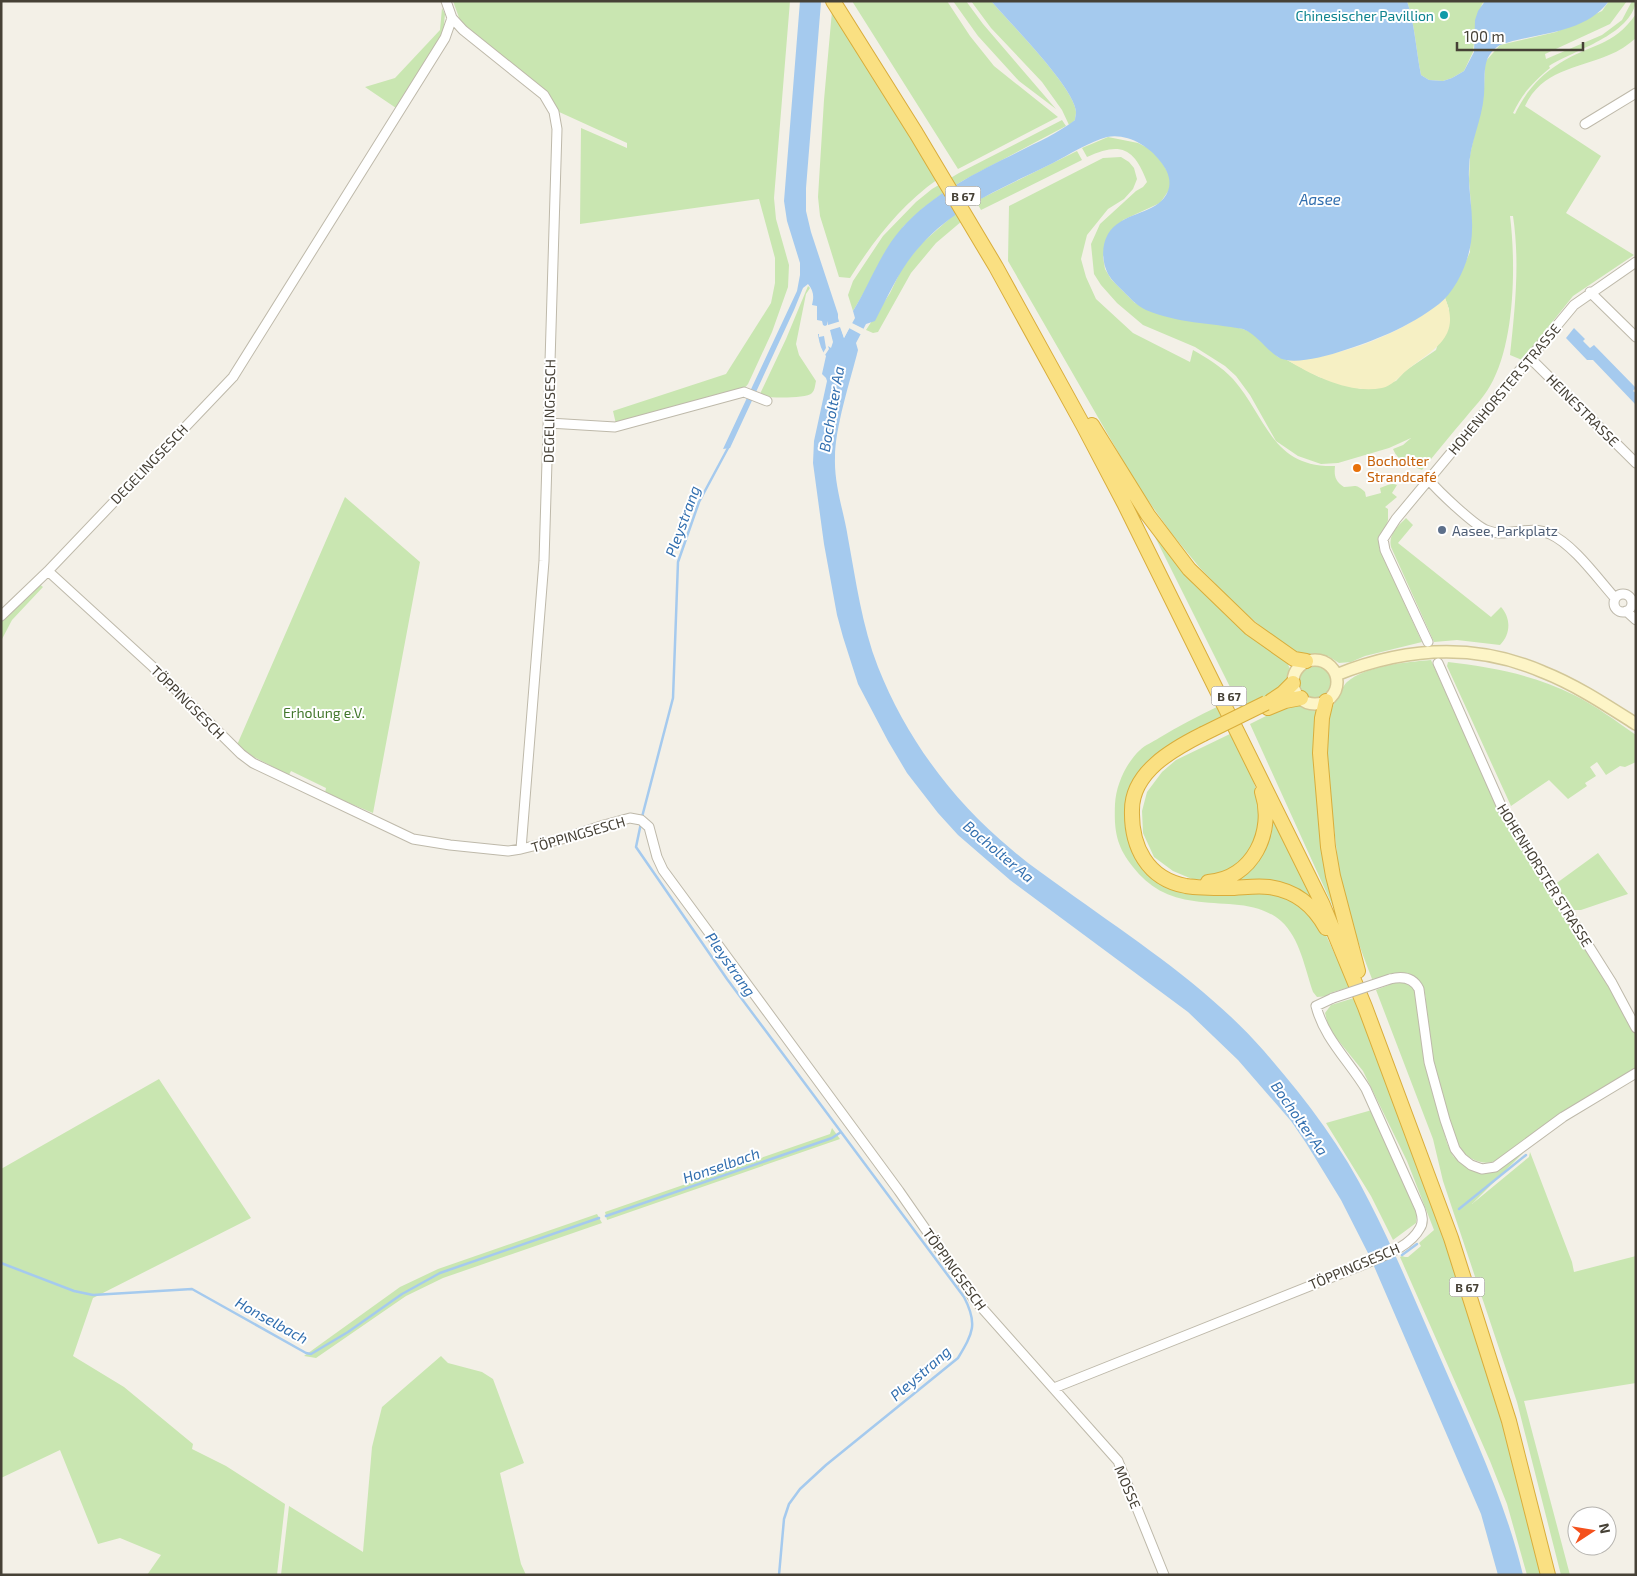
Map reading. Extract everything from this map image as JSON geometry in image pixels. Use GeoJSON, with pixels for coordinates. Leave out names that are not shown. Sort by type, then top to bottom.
{"type":"FeatureCollection","features":[{"type":"Feature","properties":{"kind":"highway","name":"B 67"},"geometry":{"type":"LineString","coordinates":[[833,1],[867,48]]}},
{"type":"Feature","properties":{"kind":"highway","name":"B 67"},"geometry":{"type":"LineString","coordinates":[[841,1],[867,48],[1000,265],[1088,418],[1148,515],[1189,568],[1250,628],[1294,658],[1306,662]]}},
{"type":"Feature","properties":{"kind":"highway","name":"B 67"},"geometry":{"type":"LineString","coordinates":[[1000,265],[1124,503],[1322,903],[1365,1007],[1451,1238],[1509,1421],[1548,1575]]}},
{"type":"Feature","properties":{"kind":"highway","name":"B 67"},"geometry":{"type":"LineString","coordinates":[[1088,418],[1209,654],[1327,900],[1400,1076],[1457,1235],[1515,1419],[1554,1575]]}},
{"type":"Feature","properties":{"kind":"highway","name":"B 67"},"geometry":{"type":"LineString","coordinates":[[1267,706],[1293,683]]}},
{"type":"Feature","properties":{"kind":"highway","name":"B 67"},"geometry":{"type":"LineString","coordinates":[[1301,698],[1267,706],[1205,736],[1181,745],[1163,758],[1148,772],[1137,788],[1132,807],[1135,842],[1143,859],[1155,872],[1169,881],[1186,886],[1206,888],[1269,887],[1306,901],[1320,918],[1365,1007]]}},
{"type":"Feature","properties":{"kind":"highway","name":"B 67"},"geometry":{"type":"LineString","coordinates":[[1326,701],[1322,718],[1320,753],[1328,847],[1333,876],[1360,979]]}},
{"type":"Feature","properties":{"kind":"highway","name":"B 67"},"geometry":{"type":"LineString","coordinates":[[1205,736],[1166,761],[1143,790],[1138,803],[1139,835],[1146,853],[1158,868],[1177,879],[1198,883],[1218,881],[1229,877],[1243,868],[1256,853],[1267,820],[1264,800],[1239,732]]}},
{"type":"Feature","properties":{"kind":"main road"},"geometry":{"type":"LineString","coordinates":[[1336,675],[1360,665],[1411,653],[1445,652],[1486,655],[1510,660],[1547,673],[1636,724]]}},
{"type":"Feature","properties":{"kind":"main road"},"geometry":{"type":"LineString","coordinates":[[1321,660],[1328,663],[1336,675],[1337,687],[1335,692],[1326,701],[1313,704],[1301,698],[1294,689],[1293,683],[1296,670],[1306,662],[1321,660]]}},
{"type":"Feature","properties":{"kind":"street","name":"DEGELINGSESCH"},"geometry":{"type":"LineString","coordinates":[[446,1],[452,18],[463,30],[544,95],[554,112],[557,129],[544,561],[521,850]]}},
{"type":"Feature","properties":{"kind":"street","name":"DEGELINGSESCH"},"geometry":{"type":"LineString","coordinates":[[1,616],[48,571],[233,377],[445,38],[452,18]]}},
{"type":"Feature","properties":{"kind":"street"},"geometry":{"type":"LineString","coordinates":[[1585,124],[1636,93]]}},
{"type":"Feature","properties":{"kind":"street","name":"HOHENHORSTER STRASSE"},"geometry":{"type":"LineString","coordinates":[[1428,642],[1385,550],[1383,539],[1396,519],[1574,305],[1590,292],[1636,262]]}},
{"type":"Feature","properties":{"kind":"street"},"geometry":{"type":"LineString","coordinates":[[1590,292],[1636,336]]}},
{"type":"Feature","properties":{"kind":"street","name":"HEINESTRASSE"},"geometry":{"type":"LineString","coordinates":[[1530,358],[1636,463]]}},
{"type":"Feature","properties":{"kind":"street"},"geometry":{"type":"LineString","coordinates":[[549,423],[615,427],[746,393],[767,401]]}},
{"type":"Feature","properties":{"kind":"street"},"geometry":{"type":"LineString","coordinates":[[1429,480],[1437,490],[1486,530],[1499,533],[1536,530],[1544,531],[1559,538],[1615,598]]}},
{"type":"Feature","properties":{"kind":"street","name":"TÖPPINGSESCH"},"geometry":{"type":"LineString","coordinates":[[48,571],[153,667],[241,754],[253,763],[413,839],[475,847],[521,850],[630,818],[641,820],[650,827],[657,857],[663,870],[899,1191],[974,1299],[1054,1388],[1365,1264],[1397,1249],[1421,1228],[1422,1218],[1420,1209],[1366,1089],[1332,1042],[1316,1006],[1333,998],[1400,976],[1416,984],[1419,989],[1429,1062],[1455,1149],[1471,1165],[1482,1169],[1495,1167],[1563,1117],[1636,1073]]}},
{"type":"Feature","properties":{"kind":"street"},"geometry":{"type":"LineString","coordinates":[[1623,594],[1628,597],[1631,605],[1626,611],[1621,612],[1616,609],[1614,604],[1615,598],[1623,594]]}},
{"type":"Feature","properties":{"kind":"street"},"geometry":{"type":"LineString","coordinates":[[1626,611],[1636,620]]}},
{"type":"Feature","properties":{"kind":"street","name":"HOHENHORSTER STRASSE"},"geometry":{"type":"LineString","coordinates":[[1438,663],[1503,810],[1612,983],[1636,1028]]}},
{"type":"Feature","properties":{"kind":"street","name":"MOSSE"},"geometry":{"type":"LineString","coordinates":[[1054,1388],[1118,1461],[1164,1575]]}},
{"type":"Feature","properties":{"kind":"green space"},"geometry":{"type":"Polygon","coordinates":[[[453,1],[790,1],[774,198],[776,219],[789,265],[788,287],[772,332],[748,384],[743,390],[616,424],[613,411],[726,374],[771,303],[775,283],[775,258],[759,199],[580,224],[581,128],[627,148],[627,143],[557,111],[548,94],[462,26],[453,1]]]}},
{"type":"Feature","properties":{"kind":"green space"},"geometry":{"type":"Polygon","coordinates":[[[852,1],[947,1],[970,36],[994,66],[1058,117],[958,169],[852,1]]]}},
{"type":"Feature","properties":{"kind":"green space"},"geometry":{"type":"Polygon","coordinates":[[[953,1],[966,1],[983,24],[1056,109],[1019,81],[978,36],[953,1]]]}},
{"type":"Feature","properties":{"kind":"green space"},"geometry":{"type":"Polygon","coordinates":[[[971,1],[991,1],[1026,39],[1065,87],[1073,101],[1076,112],[1075,120],[1069,125],[1062,110],[1042,82],[991,28],[971,1]]]}},
{"type":"Feature","properties":{"kind":"green space"},"geometry":{"type":"Polygon","coordinates":[[[1407,1],[1485,1],[1482,4],[1475,32],[1473,52],[1464,71],[1443,81],[1429,80],[1421,75],[1414,28],[1407,1]]]}},
{"type":"Feature","properties":{"kind":"green space"},"geometry":{"type":"Polygon","coordinates":[[[1609,1],[1627,1],[1610,24],[1545,54],[1546,59],[1602,35],[1622,20],[1632,1],[1636,1],[1632,13],[1613,32],[1549,66],[1550,68],[1533,83],[1524,94],[1513,113],[1515,114],[1523,99],[1539,79],[1560,63],[1601,44],[1619,33],[1636,14],[1636,38],[1633,41],[1613,53],[1561,72],[1550,78],[1532,94],[1525,106],[1601,156],[1566,213],[1634,255],[1573,296],[1522,360],[1510,355],[1515,303],[1516,251],[1513,216],[1510,216],[1513,257],[1512,303],[1505,348],[1498,369],[1485,394],[1422,470],[1401,460],[1393,449],[1403,445],[1411,438],[1389,448],[1338,463],[1321,464],[1298,456],[1276,441],[1250,395],[1236,376],[1225,366],[1195,347],[1143,325],[1117,303],[1094,274],[1091,244],[1100,224],[1147,182],[1137,161],[1125,151],[1117,149],[1108,150],[1087,157],[1082,148],[1108,137],[1138,143],[1150,149],[1161,161],[1169,174],[1171,183],[1169,190],[1160,203],[1123,220],[1103,257],[1105,269],[1111,279],[1135,303],[1253,333],[1278,357],[1319,377],[1361,389],[1396,381],[1405,371],[1436,350],[1449,309],[1445,298],[1458,279],[1470,252],[1470,155],[1484,89],[1485,62],[1500,45],[1556,32],[1602,11],[1609,1]]]}},
{"type":"Feature","properties":{"kind":"green space"},"geometry":{"type":"Polygon","coordinates":[[[442,8],[445,14],[443,35],[396,108],[365,87],[395,78],[440,30],[442,8]]]}},
{"type":"Feature","properties":{"kind":"green space"},"geometry":{"type":"Polygon","coordinates":[[[832,11],[938,179],[912,200],[889,224],[850,278],[839,277],[820,216],[818,197],[832,11]]]}},
{"type":"Feature","properties":{"kind":"green space"},"geometry":{"type":"Polygon","coordinates":[[[1062,120],[1066,126],[964,180],[922,209],[903,227],[853,311],[848,295],[853,281],[883,236],[916,202],[932,189],[959,173],[1062,120]]]}},
{"type":"Feature","properties":{"kind":"green space"},"geometry":{"type":"Polygon","coordinates":[[[1077,151],[1082,160],[981,210],[976,201],[1077,151]]]}},
{"type":"Feature","properties":{"kind":"green space"},"geometry":{"type":"Polygon","coordinates":[[[1121,157],[1134,168],[1137,179],[1133,189],[1124,199],[1108,209],[1087,235],[1081,259],[1086,277],[1096,299],[1133,333],[1190,362],[1193,350],[1219,367],[1233,379],[1245,394],[1273,438],[1284,450],[1297,459],[1314,464],[1335,466],[1335,475],[1339,483],[1344,487],[1359,487],[1365,492],[1366,497],[1381,493],[1380,488],[1386,485],[1397,485],[1392,493],[1397,497],[1385,507],[1388,509],[1388,520],[1379,548],[1422,642],[1365,656],[1351,662],[1339,663],[1328,656],[1300,656],[1267,632],[1235,604],[1200,568],[1172,534],[1137,485],[1008,261],[1009,206],[1103,158],[1121,157]]]}},
{"type":"Feature","properties":{"kind":"green space"},"geometry":{"type":"Polygon","coordinates":[[[956,213],[962,221],[936,243],[911,273],[878,332],[873,333],[866,330],[890,293],[903,266],[922,243],[956,213]]]}},
{"type":"Feature","properties":{"kind":"green space"},"geometry":{"type":"Polygon","coordinates":[[[808,286],[810,288],[806,294],[796,344],[799,355],[816,381],[814,390],[808,395],[795,397],[759,396],[786,339],[808,286]]]}},
{"type":"Feature","properties":{"kind":"green space","name":"Erholung e.V."},"geometry":{"type":"Polygon","coordinates":[[[345,497],[420,562],[373,813],[325,793],[326,788],[291,771],[289,775],[254,757],[237,745],[345,497]]]}},
{"type":"Feature","properties":{"kind":"green space"},"geometry":{"type":"Polygon","coordinates":[[[1406,518],[1413,525],[1398,543],[1491,617],[1501,607],[1504,611],[1508,621],[1508,631],[1500,645],[1457,640],[1434,642],[1391,547],[1392,534],[1406,518]]]}},
{"type":"Feature","properties":{"kind":"green space"},"geometry":{"type":"Polygon","coordinates":[[[1147,521],[1287,662],[1290,669],[1289,678],[1275,694],[1240,707],[1147,521]]]}},
{"type":"Feature","properties":{"kind":"green space"},"geometry":{"type":"Polygon","coordinates":[[[38,583],[43,587],[12,620],[1,641],[1,620],[38,583]]]}},
{"type":"Feature","properties":{"kind":"green space"},"geometry":{"type":"Polygon","coordinates":[[[1431,660],[1489,789],[1517,843],[1600,972],[1636,1035],[1636,1069],[1542,1127],[1505,1156],[1488,1163],[1476,1161],[1468,1157],[1462,1151],[1450,1126],[1435,1073],[1427,1027],[1425,993],[1420,981],[1405,973],[1372,979],[1341,885],[1331,806],[1328,776],[1328,730],[1331,712],[1347,682],[1364,672],[1375,669],[1431,660]]]}},
{"type":"Feature","properties":{"kind":"green space"},"geometry":{"type":"Polygon","coordinates":[[[1448,662],[1497,669],[1528,677],[1559,688],[1582,699],[1636,735],[1636,762],[1625,767],[1620,766],[1606,775],[1597,762],[1590,767],[1596,776],[1585,783],[1587,786],[1568,799],[1549,780],[1511,806],[1447,666],[1448,662]]]}},
{"type":"Feature","properties":{"kind":"green space"},"geometry":{"type":"Polygon","coordinates":[[[1316,665],[1328,670],[1333,682],[1328,694],[1316,699],[1304,694],[1299,682],[1304,670],[1316,665]]]}},
{"type":"Feature","properties":{"kind":"green space"},"geometry":{"type":"Polygon","coordinates":[[[1292,703],[1319,709],[1337,907],[1334,909],[1250,724],[1292,703]]]}},
{"type":"Feature","properties":{"kind":"green space"},"geometry":{"type":"Polygon","coordinates":[[[1219,706],[1224,716],[1199,729],[1158,756],[1126,821],[1127,835],[1132,847],[1156,877],[1258,889],[1290,896],[1319,920],[1350,987],[1330,993],[1330,996],[1317,997],[1313,992],[1293,936],[1281,921],[1271,914],[1250,907],[1194,901],[1168,894],[1152,886],[1139,874],[1127,859],[1120,845],[1115,822],[1115,804],[1120,782],[1130,761],[1147,745],[1219,706]]]}},
{"type":"Feature","properties":{"kind":"green space"},"geometry":{"type":"Polygon","coordinates":[[[1232,733],[1253,780],[1261,805],[1262,827],[1245,860],[1209,880],[1192,879],[1173,871],[1154,857],[1143,833],[1142,811],[1147,792],[1162,772],[1176,760],[1232,733]]]}},
{"type":"Feature","properties":{"kind":"green space"},"geometry":{"type":"Polygon","coordinates":[[[1268,806],[1329,923],[1303,896],[1225,884],[1244,871],[1268,806]]]}},
{"type":"Feature","properties":{"kind":"green space"},"geometry":{"type":"Polygon","coordinates":[[[1598,853],[1628,894],[1581,910],[1569,910],[1554,885],[1598,853]]]}},
{"type":"Feature","properties":{"kind":"green space"},"geometry":{"type":"Polygon","coordinates":[[[1399,981],[1410,983],[1416,992],[1433,1092],[1447,1143],[1453,1156],[1467,1168],[1485,1173],[1496,1171],[1524,1152],[1472,1204],[1529,1157],[1530,1152],[1572,1262],[1574,1272],[1636,1256],[1636,1383],[1524,1401],[1570,1575],[1561,1575],[1517,1402],[1443,1181],[1433,1139],[1376,990],[1399,981]]]}},
{"type":"Feature","properties":{"kind":"green space"},"geometry":{"type":"Polygon","coordinates":[[[1354,998],[1442,1226],[1515,1462],[1543,1575],[1527,1575],[1507,1504],[1490,1461],[1400,1257],[1408,1257],[1421,1246],[1419,1243],[1434,1230],[1407,1161],[1363,1071],[1329,1029],[1325,1013],[1331,1005],[1354,998]]]}},
{"type":"Feature","properties":{"kind":"green space"},"geometry":{"type":"Polygon","coordinates":[[[159,1079],[251,1218],[93,1298],[73,1356],[124,1387],[193,1444],[192,1449],[226,1466],[285,1504],[277,1575],[147,1575],[161,1555],[120,1538],[98,1544],[60,1450],[1,1478],[1,1169],[159,1079]]]}},
{"type":"Feature","properties":{"kind":"green space"},"geometry":{"type":"Polygon","coordinates":[[[1372,1110],[1417,1215],[1416,1223],[1393,1240],[1371,1196],[1326,1123],[1372,1110]]]}},
{"type":"Feature","properties":{"kind":"green space"},"geometry":{"type":"Polygon","coordinates":[[[832,1128],[840,1139],[607,1220],[605,1212],[830,1134],[832,1128]]]}},
{"type":"Feature","properties":{"kind":"green space"},"geometry":{"type":"Polygon","coordinates":[[[597,1214],[602,1223],[443,1278],[406,1296],[316,1358],[304,1356],[400,1287],[438,1269],[597,1214]]]}},
{"type":"Feature","properties":{"kind":"green space"},"geometry":{"type":"Polygon","coordinates":[[[441,1356],[448,1363],[482,1372],[493,1379],[524,1463],[500,1473],[521,1564],[526,1575],[281,1575],[289,1506],[363,1552],[372,1447],[382,1407],[441,1356]]]}},
{"type":"Feature","properties":{"kind":"sand"},"geometry":{"type":"Polygon","coordinates":[[[1445,298],[1450,323],[1442,341],[1435,349],[1386,387],[1370,389],[1345,386],[1320,377],[1287,360],[1330,354],[1371,342],[1410,323],[1445,298]]]}},
{"type":"Feature","properties":{"kind":"water","name":"Aasee"},"geometry":{"type":"Polygon","coordinates":[[[800,1],[821,2],[806,188],[806,211],[844,338],[855,318],[853,311],[881,258],[894,238],[913,216],[956,185],[1048,137],[1075,120],[1076,112],[1073,101],[1065,87],[1040,55],[991,1],[1407,1],[1414,28],[1421,75],[1429,80],[1443,81],[1464,71],[1474,52],[1475,20],[1478,11],[1485,1],[1609,1],[1599,12],[1573,26],[1500,45],[1489,55],[1485,67],[1483,105],[1470,160],[1472,230],[1467,260],[1453,289],[1439,304],[1416,320],[1366,343],[1334,354],[1317,358],[1288,360],[1278,357],[1253,335],[1243,329],[1169,318],[1143,308],[1131,299],[1108,274],[1104,264],[1104,244],[1108,234],[1114,227],[1159,203],[1167,193],[1170,183],[1166,170],[1150,150],[1130,139],[1115,136],[1107,137],[1001,188],[967,207],[936,230],[922,244],[902,271],[875,321],[866,324],[856,343],[858,350],[840,419],[836,446],[835,468],[838,488],[860,603],[872,651],[902,719],[933,767],[990,830],[1037,870],[1143,945],[1218,1005],[1264,1051],[1321,1123],[1347,1161],[1398,1261],[1487,1466],[1516,1547],[1523,1575],[1498,1575],[1481,1514],[1370,1257],[1341,1200],[1291,1121],[1238,1060],[1188,1012],[1010,880],[958,835],[907,773],[888,741],[858,684],[837,615],[824,544],[813,463],[814,441],[827,381],[822,374],[826,356],[820,345],[817,306],[812,305],[813,294],[808,284],[803,288],[730,448],[723,449],[797,291],[800,275],[800,263],[787,221],[784,201],[800,1]]]}},
{"type":"Feature","properties":{"kind":"water"},"geometry":{"type":"Polygon","coordinates":[[[1574,328],[1585,339],[1583,341],[1590,348],[1594,345],[1636,388],[1633,391],[1636,393],[1636,405],[1593,360],[1587,360],[1566,338],[1574,328]]]}},
{"type":"Feature","properties":{"kind":"pier"},"geometry":{"type":"Polygon","coordinates":[[[817,320],[822,321],[825,326],[827,321],[828,325],[841,321],[844,332],[850,322],[864,329],[862,335],[849,328],[844,338],[840,327],[830,330],[833,342],[831,348],[828,346],[829,349],[825,355],[823,353],[826,348],[824,336],[819,337],[819,334],[816,334],[815,324],[817,320]]]}},
{"type":"Feature","properties":{"kind":"waterway","name":"Pleystrang"},"geometry":{"type":"LineString","coordinates":[[642,817],[673,698],[678,562],[699,502],[728,448]]}},
{"type":"Feature","properties":{"kind":"waterway","name":"Pleystrang"},"geometry":{"type":"LineString","coordinates":[[641,823],[636,847],[727,979],[964,1297],[971,1314],[972,1328],[970,1335],[958,1358],[826,1465],[800,1489],[789,1504],[784,1519],[779,1575]]}},
{"type":"Feature","properties":{"kind":"waterway","name":"Honselbach"},"geometry":{"type":"LineString","coordinates":[[606,1216],[832,1138],[841,1132]]}},
{"type":"Feature","properties":{"kind":"waterway"},"geometry":{"type":"LineString","coordinates":[[1459,1209],[1526,1155]]}},
{"type":"Feature","properties":{"kind":"waterway","name":"Honselbach"},"geometry":{"type":"LineString","coordinates":[[1,1263],[74,1291],[93,1295],[192,1289],[306,1353],[311,1354],[348,1332],[402,1294],[440,1273],[599,1218]]}},
{"type":"Feature","properties":{"kind":"waterway"},"geometry":{"type":"LineString","coordinates":[[1402,1255],[1417,1244]]}},
{"type":"Feature","properties":{"kind":"place","name":"Chinesischer Pavillion"},"geometry":{"type":"Point","coordinates":[1444,15]}},
{"type":"Feature","properties":{"kind":"place","name":"Bocholter Strandcafé"},"geometry":{"type":"Point","coordinates":[1357,468]}},
{"type":"Feature","properties":{"kind":"place","name":"Aasee, Parkplatz"},"geometry":{"type":"Point","coordinates":[1442,530]}},
{"type":"Feature","properties":{"kind":"water label","name":"Bocholter Aa"},"geometry":{"type":"Point","coordinates":[831,409]}},
{"type":"Feature","properties":{"kind":"water label","name":"Bocholter Aa"},"geometry":{"type":"Point","coordinates":[999,851]}},
{"type":"Feature","properties":{"kind":"water label","name":"Bocholter Aa"},"geometry":{"type":"Point","coordinates":[1300,1118]}}]}
